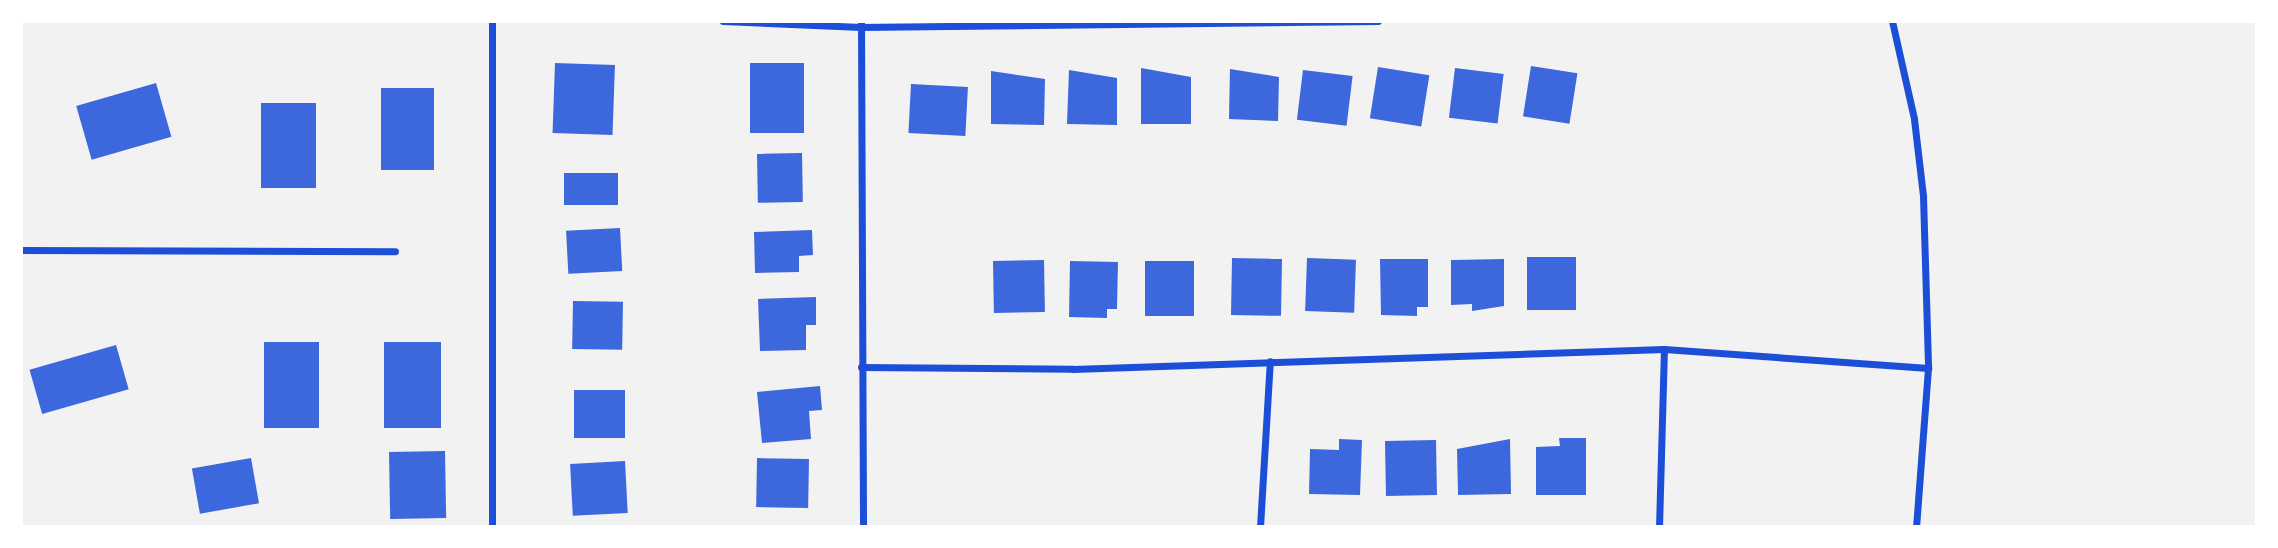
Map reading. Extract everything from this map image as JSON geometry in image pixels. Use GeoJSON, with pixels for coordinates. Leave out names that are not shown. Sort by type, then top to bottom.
{"type":"FeatureCollection","features":[{"type":"Feature","properties":{"kind":"street"},"geometry":{"type":"LineString","coordinates":[[492,21],[492,527]]}},
{"type":"Feature","properties":{"kind":"street"},"geometry":{"type":"LineString","coordinates":[[723,21],[861,24],[1378,21]]}},
{"type":"Feature","properties":{"kind":"street"},"geometry":{"type":"LineString","coordinates":[[1892,21],[1914,119],[1923,196],[1928,368],[1916,527]]}},
{"type":"Feature","properties":{"kind":"street"},"geometry":{"type":"LineString","coordinates":[[861,24],[863,527]]}},
{"type":"Feature","properties":{"kind":"street"},"geometry":{"type":"LineString","coordinates":[[21,250],[396,251]]}},
{"type":"Feature","properties":{"kind":"street"},"geometry":{"type":"LineString","coordinates":[[861,367],[1073,369],[1664,349],[1928,368]]}},
{"type":"Feature","properties":{"kind":"street"},"geometry":{"type":"LineString","coordinates":[[1658,527],[1664,349]]}},
{"type":"Feature","properties":{"kind":"street"},"geometry":{"type":"LineString","coordinates":[[1260,527],[1270,361]]}},
{"type":"Feature","properties":{"kind":"building"},"geometry":{"type":"Polygon","coordinates":[[[555,63],[615,65],[613,135],[553,133],[555,63]]]}},
{"type":"Feature","properties":{"kind":"building"},"geometry":{"type":"Polygon","coordinates":[[[750,63],[804,63],[804,133],[750,133],[750,63]]]}},
{"type":"Feature","properties":{"kind":"building"},"geometry":{"type":"Polygon","coordinates":[[[1531,66],[1577,73],[1569,124],[1523,116],[1531,66]]]}},
{"type":"Feature","properties":{"kind":"building"},"geometry":{"type":"Polygon","coordinates":[[[1378,67],[1429,75],[1421,126],[1370,118],[1378,67]]]}},
{"type":"Feature","properties":{"kind":"building"},"geometry":{"type":"Polygon","coordinates":[[[1141,68],[1191,77],[1191,124],[1141,124],[1141,68]]]}},
{"type":"Feature","properties":{"kind":"building"},"geometry":{"type":"Polygon","coordinates":[[[1455,68],[1504,74],[1498,124],[1449,118],[1455,68]]]}},
{"type":"Feature","properties":{"kind":"building"},"geometry":{"type":"Polygon","coordinates":[[[1230,69],[1279,77],[1278,121],[1229,119],[1230,69]]]}},
{"type":"Feature","properties":{"kind":"building"},"geometry":{"type":"Polygon","coordinates":[[[1069,70],[1117,78],[1117,125],[1067,124],[1069,70]]]}},
{"type":"Feature","properties":{"kind":"building"},"geometry":{"type":"Polygon","coordinates":[[[1303,70],[1353,76],[1347,126],[1297,120],[1303,70]]]}},
{"type":"Feature","properties":{"kind":"building"},"geometry":{"type":"Polygon","coordinates":[[[991,71],[1045,79],[1044,125],[991,124],[991,71]]]}},
{"type":"Feature","properties":{"kind":"building"},"geometry":{"type":"Polygon","coordinates":[[[156,83],[171,137],[92,160],[76,106],[156,83]]]}},
{"type":"Feature","properties":{"kind":"building"},"geometry":{"type":"Polygon","coordinates":[[[911,84],[968,87],[965,136],[908,133],[911,84]]]}},
{"type":"Feature","properties":{"kind":"building"},"geometry":{"type":"Polygon","coordinates":[[[381,88],[434,88],[434,170],[381,170],[381,88]]]}},
{"type":"Feature","properties":{"kind":"building"},"geometry":{"type":"Polygon","coordinates":[[[261,103],[316,103],[316,188],[261,188],[261,103]]]}},
{"type":"Feature","properties":{"kind":"building"},"geometry":{"type":"Polygon","coordinates":[[[802,153],[803,202],[758,203],[757,154],[802,153]]]}},
{"type":"Feature","properties":{"kind":"building"},"geometry":{"type":"Polygon","coordinates":[[[564,173],[618,173],[618,205],[564,205],[564,173]]]}},
{"type":"Feature","properties":{"kind":"building"},"geometry":{"type":"Polygon","coordinates":[[[620,228],[622,271],[568,274],[566,231],[620,228]]]}},
{"type":"Feature","properties":{"kind":"building"},"geometry":{"type":"Polygon","coordinates":[[[812,230],[813,255],[799,256],[799,272],[755,273],[754,232],[812,230]]]}},
{"type":"Feature","properties":{"kind":"building"},"geometry":{"type":"Polygon","coordinates":[[[1527,257],[1576,257],[1576,310],[1527,310],[1527,257]]]}},
{"type":"Feature","properties":{"kind":"building"},"geometry":{"type":"Polygon","coordinates":[[[1232,258],[1282,259],[1281,316],[1231,315],[1232,258]]]}},
{"type":"Feature","properties":{"kind":"building"},"geometry":{"type":"Polygon","coordinates":[[[1307,258],[1356,260],[1354,313],[1305,311],[1307,258]]]}},
{"type":"Feature","properties":{"kind":"building"},"geometry":{"type":"Polygon","coordinates":[[[1380,259],[1428,259],[1428,307],[1417,307],[1417,316],[1381,315],[1380,259]]]}},
{"type":"Feature","properties":{"kind":"building"},"geometry":{"type":"Polygon","coordinates":[[[1504,259],[1504,306],[1472,311],[1472,304],[1451,305],[1451,260],[1504,259]]]}},
{"type":"Feature","properties":{"kind":"building"},"geometry":{"type":"Polygon","coordinates":[[[1044,260],[1045,312],[994,313],[993,261],[1044,260]]]}},
{"type":"Feature","properties":{"kind":"building"},"geometry":{"type":"Polygon","coordinates":[[[1070,261],[1118,262],[1117,309],[1107,309],[1107,318],[1069,317],[1070,261]]]}},
{"type":"Feature","properties":{"kind":"building"},"geometry":{"type":"Polygon","coordinates":[[[1145,261],[1194,261],[1194,316],[1145,316],[1145,261]]]}},
{"type":"Feature","properties":{"kind":"building"},"geometry":{"type":"Polygon","coordinates":[[[816,297],[816,325],[806,325],[806,350],[760,351],[758,299],[816,297]]]}},
{"type":"Feature","properties":{"kind":"building"},"geometry":{"type":"Polygon","coordinates":[[[573,301],[623,302],[622,350],[572,349],[573,301]]]}},
{"type":"Feature","properties":{"kind":"building"},"geometry":{"type":"Polygon","coordinates":[[[264,342],[319,342],[319,428],[264,428],[264,342]]]}},
{"type":"Feature","properties":{"kind":"building"},"geometry":{"type":"Polygon","coordinates":[[[384,342],[441,342],[441,428],[384,428],[384,342]]]}},
{"type":"Feature","properties":{"kind":"building"},"geometry":{"type":"Polygon","coordinates":[[[116,345],[129,389],[42,414],[29,370],[116,345]]]}},
{"type":"Feature","properties":{"kind":"building"},"geometry":{"type":"Polygon","coordinates":[[[820,386],[822,410],[809,411],[811,439],[762,443],[757,392],[820,386]]]}},
{"type":"Feature","properties":{"kind":"building"},"geometry":{"type":"Polygon","coordinates":[[[574,390],[625,390],[625,438],[574,438],[574,390]]]}},
{"type":"Feature","properties":{"kind":"building"},"geometry":{"type":"Polygon","coordinates":[[[1559,438],[1586,438],[1586,495],[1536,495],[1536,447],[1560,446],[1559,438]]]}},
{"type":"Feature","properties":{"kind":"building"},"geometry":{"type":"Polygon","coordinates":[[[1339,439],[1362,440],[1360,495],[1309,494],[1310,449],[1339,450],[1339,439]]]}},
{"type":"Feature","properties":{"kind":"building"},"geometry":{"type":"Polygon","coordinates":[[[1510,439],[1511,494],[1458,495],[1457,449],[1510,439]]]}},
{"type":"Feature","properties":{"kind":"building"},"geometry":{"type":"Polygon","coordinates":[[[1436,440],[1437,495],[1386,496],[1385,441],[1436,440]]]}},
{"type":"Feature","properties":{"kind":"building"},"geometry":{"type":"Polygon","coordinates":[[[445,451],[446,518],[390,519],[389,452],[445,451]]]}},
{"type":"Feature","properties":{"kind":"building"},"geometry":{"type":"Polygon","coordinates":[[[251,458],[259,503],[200,514],[192,468],[251,458]]]}},
{"type":"Feature","properties":{"kind":"building"},"geometry":{"type":"Polygon","coordinates":[[[757,458],[809,459],[808,508],[756,507],[757,458]]]}},
{"type":"Feature","properties":{"kind":"building"},"geometry":{"type":"Polygon","coordinates":[[[625,461],[628,513],[573,516],[570,464],[625,461]]]}}]}
